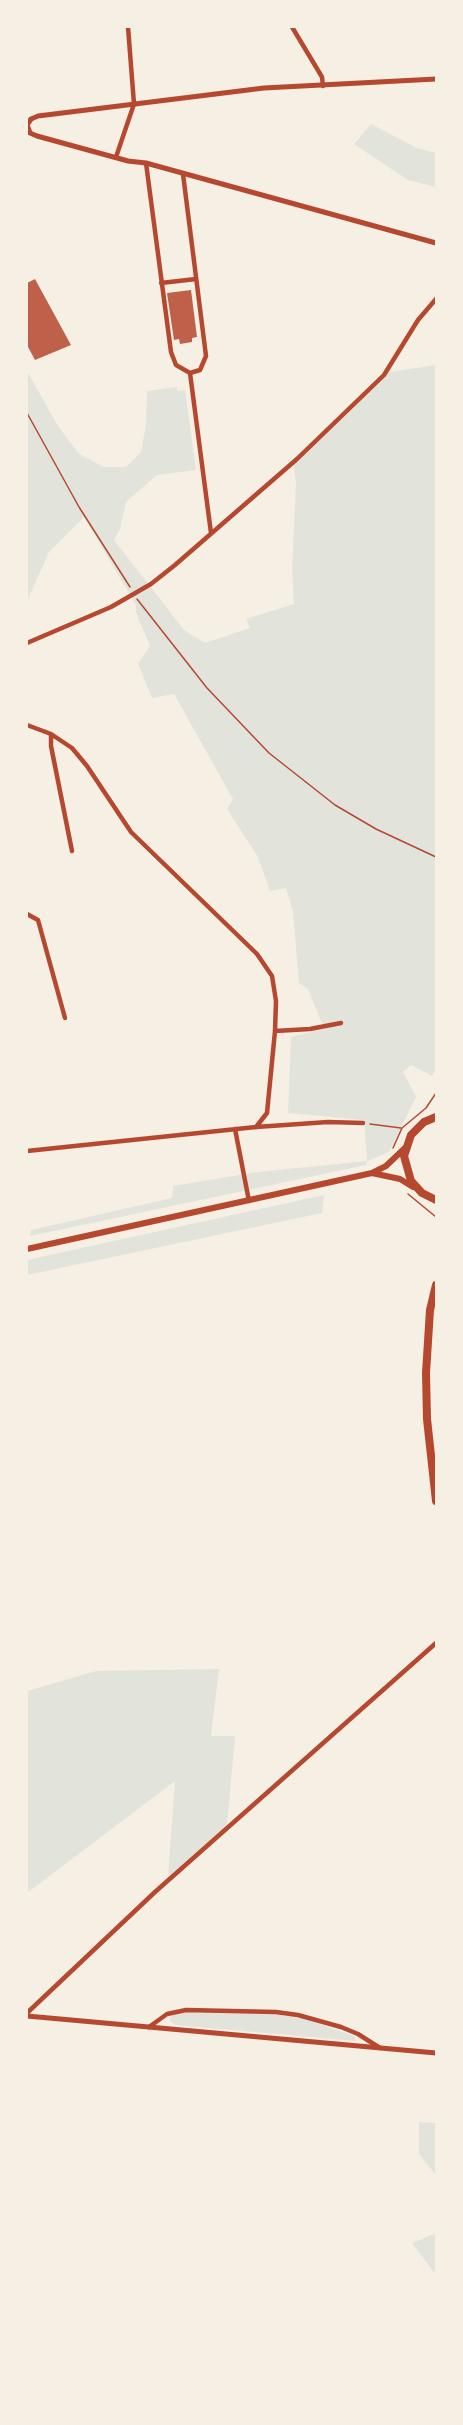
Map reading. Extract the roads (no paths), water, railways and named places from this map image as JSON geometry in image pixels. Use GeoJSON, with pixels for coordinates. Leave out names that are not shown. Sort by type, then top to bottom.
{"type":"FeatureCollection","features":[{"type":"Feature","properties":{"kind":"highway"},"geometry":{"type":"LineString","coordinates":[[435,1201],[417,1189],[405,1167],[406,1146],[417,1128],[436,1117]]}},
{"type":"Feature","properties":{"kind":"highway"},"geometry":{"type":"LineString","coordinates":[[436,1285],[430,1310],[426,1373],[427,1419],[436,1501]]}},
{"type":"Feature","properties":{"kind":"main road"},"geometry":{"type":"LineString","coordinates":[[27,1250],[372,1173],[386,1166],[406,1146]]}},
{"type":"Feature","properties":{"kind":"main road"},"geometry":{"type":"LineString","coordinates":[[372,1173],[400,1179],[417,1189]]}},
{"type":"Feature","properties":{"kind":"street"},"geometry":{"type":"LineString","coordinates":[[116,157],[134,104],[128,27]]}},
{"type":"Feature","properties":{"kind":"street"},"geometry":{"type":"LineString","coordinates":[[292,27],[322,77],[323,86]]}},
{"type":"Feature","properties":{"kind":"street"},"geometry":{"type":"LineString","coordinates":[[436,79],[264,88],[38,116],[31,119],[27,125],[34,135],[146,163],[436,243]]}},
{"type":"Feature","properties":{"kind":"street"},"geometry":{"type":"LineString","coordinates":[[146,163],[160,284],[173,361],[180,370],[190,373],[200,370],[206,356],[183,174]]}},
{"type":"Feature","properties":{"kind":"street"},"geometry":{"type":"LineString","coordinates":[[160,284],[196,279]]}},
{"type":"Feature","properties":{"kind":"street"},"geometry":{"type":"LineString","coordinates":[[27,643],[129,597],[151,584],[297,459],[384,375],[418,320],[436,299]]}},
{"type":"Feature","properties":{"kind":"street"},"geometry":{"type":"LineString","coordinates":[[190,373],[211,533]]}},
{"type":"Feature","properties":{"kind":"street"},"geometry":{"type":"LineString","coordinates":[[27,725],[62,740],[87,766],[130,832],[257,954],[273,982],[275,1031],[267,1113],[256,1127]]}},
{"type":"Feature","properties":{"kind":"street"},"geometry":{"type":"LineString","coordinates":[[51,734],[51,746],[72,851]]}},
{"type":"Feature","properties":{"kind":"street"},"geometry":{"type":"LineString","coordinates":[[27,914],[38,920],[65,1018]]}},
{"type":"Feature","properties":{"kind":"street"},"geometry":{"type":"LineString","coordinates":[[275,1031],[341,1023]]}},
{"type":"Feature","properties":{"kind":"street"},"geometry":{"type":"LineString","coordinates":[[27,1151],[256,1127],[328,1122],[363,1123]]}},
{"type":"Feature","properties":{"kind":"street"},"geometry":{"type":"LineString","coordinates":[[235,1129],[249,1201]]}},
{"type":"Feature","properties":{"kind":"street"},"geometry":{"type":"LineString","coordinates":[[27,2014],[155,1892],[436,1644]]}},
{"type":"Feature","properties":{"kind":"street"},"geometry":{"type":"LineString","coordinates":[[149,2027],[176,2011],[276,2012],[298,2015],[341,2027],[358,2034],[384,2050]]}},
{"type":"Feature","properties":{"kind":"street"},"geometry":{"type":"LineString","coordinates":[[27,2014],[384,2050],[436,2053]]}}]}
